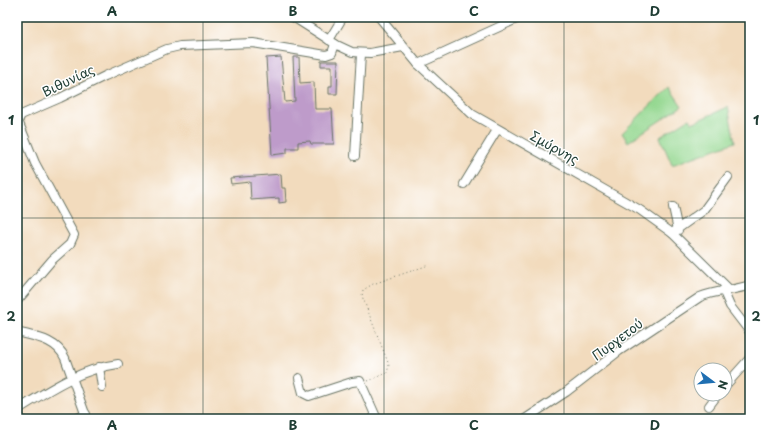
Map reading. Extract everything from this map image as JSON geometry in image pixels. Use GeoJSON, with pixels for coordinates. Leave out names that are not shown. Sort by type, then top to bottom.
{"type":"FeatureCollection","features":[{"type":"Feature","properties":{"kind":"street"},"geometry":{"type":"LineString","coordinates":[[293,17],[332,42],[347,50],[361,54],[403,47]]}},
{"type":"Feature","properties":{"kind":"street"},"geometry":{"type":"LineString","coordinates":[[332,42],[343,17]]}},
{"type":"Feature","properties":{"kind":"street","name":"Σμύρνης"},"geometry":{"type":"LineString","coordinates":[[379,17],[418,64],[463,107],[497,130],[620,197],[675,232],[726,290]]}},
{"type":"Feature","properties":{"kind":"street"},"geometry":{"type":"LineString","coordinates":[[418,64],[522,17]]}},
{"type":"Feature","properties":{"kind":"street","name":"Βιθυνίας"},"geometry":{"type":"LineString","coordinates":[[17,300],[52,260],[71,243],[74,235],[50,192],[24,139],[18,121],[21,115],[105,76],[173,47],[197,44],[253,43],[326,55],[332,53],[332,42]]}},
{"type":"Feature","properties":{"kind":"street"},"geometry":{"type":"LineString","coordinates":[[355,156],[361,54]]}},
{"type":"Feature","properties":{"kind":"street"},"geometry":{"type":"LineString","coordinates":[[464,184],[497,130]]}},
{"type":"Feature","properties":{"kind":"street"},"geometry":{"type":"LineString","coordinates":[[675,232],[704,210],[728,176]]}},
{"type":"Feature","properties":{"kind":"street"},"geometry":{"type":"LineString","coordinates":[[673,207],[675,232]]}},
{"type":"Feature","properties":{"kind":"street"},"geometry":{"type":"LineString","coordinates":[[742,288],[750,285]]}},
{"type":"Feature","properties":{"kind":"street"},"geometry":{"type":"LineString","coordinates":[[742,288],[750,292]]}},
{"type":"Feature","properties":{"kind":"street","name":"Πυργετού"},"geometry":{"type":"LineString","coordinates":[[525,419],[566,392],[619,351],[677,310],[700,296],[742,288]]}},
{"type":"Feature","properties":{"kind":"street"},"geometry":{"type":"LineString","coordinates":[[726,290],[730,306],[750,332]]}},
{"type":"Feature","properties":{"kind":"street"},"geometry":{"type":"LineString","coordinates":[[17,332],[55,344],[63,354],[86,417],[76,419]]}},
{"type":"Feature","properties":{"kind":"street"},"geometry":{"type":"LineString","coordinates":[[733,377],[750,358]]}},
{"type":"Feature","properties":{"kind":"street"},"geometry":{"type":"LineString","coordinates":[[21,419],[17,411],[72,377],[98,367],[118,364]]}},
{"type":"Feature","properties":{"kind":"street"},"geometry":{"type":"LineString","coordinates":[[98,367],[102,387]]}},
{"type":"Feature","properties":{"kind":"street"},"geometry":{"type":"LineString","coordinates":[[299,378],[303,393],[309,396],[354,381],[360,381],[375,418]]}},
{"type":"Feature","properties":{"kind":"street"},"geometry":{"type":"LineString","coordinates":[[709,406],[712,402]]}},
{"type":"Feature","properties":{"kind":"path"},"geometry":{"type":"LineString","coordinates":[[362,384],[387,373],[389,365],[362,296],[363,290],[373,284],[429,265]]}},
{"type":"Feature","properties":{"kind":"green space"},"geometry":{"type":"Polygon","coordinates":[[[669,87],[682,106],[628,142],[622,133],[669,87]]]}},
{"type":"Feature","properties":{"kind":"green space"},"geometry":{"type":"Polygon","coordinates":[[[728,107],[735,142],[672,165],[660,137],[689,119],[692,123],[728,107]]]}},
{"type":"Feature","properties":{"kind":"building"},"geometry":{"type":"Polygon","coordinates":[[[281,57],[285,102],[295,101],[293,57],[299,57],[300,83],[314,82],[315,109],[332,109],[334,144],[311,144],[310,141],[298,142],[298,148],[287,148],[287,153],[272,155],[266,58],[281,57]]]}},
{"type":"Feature","properties":{"kind":"building"},"geometry":{"type":"Polygon","coordinates":[[[321,61],[338,61],[337,94],[329,94],[329,86],[332,86],[332,66],[321,66],[321,61]]]}},
{"type":"Feature","properties":{"kind":"building"},"geometry":{"type":"Polygon","coordinates":[[[281,174],[282,188],[285,188],[286,202],[279,203],[279,198],[251,200],[250,182],[231,184],[230,178],[281,174]]]}}]}
